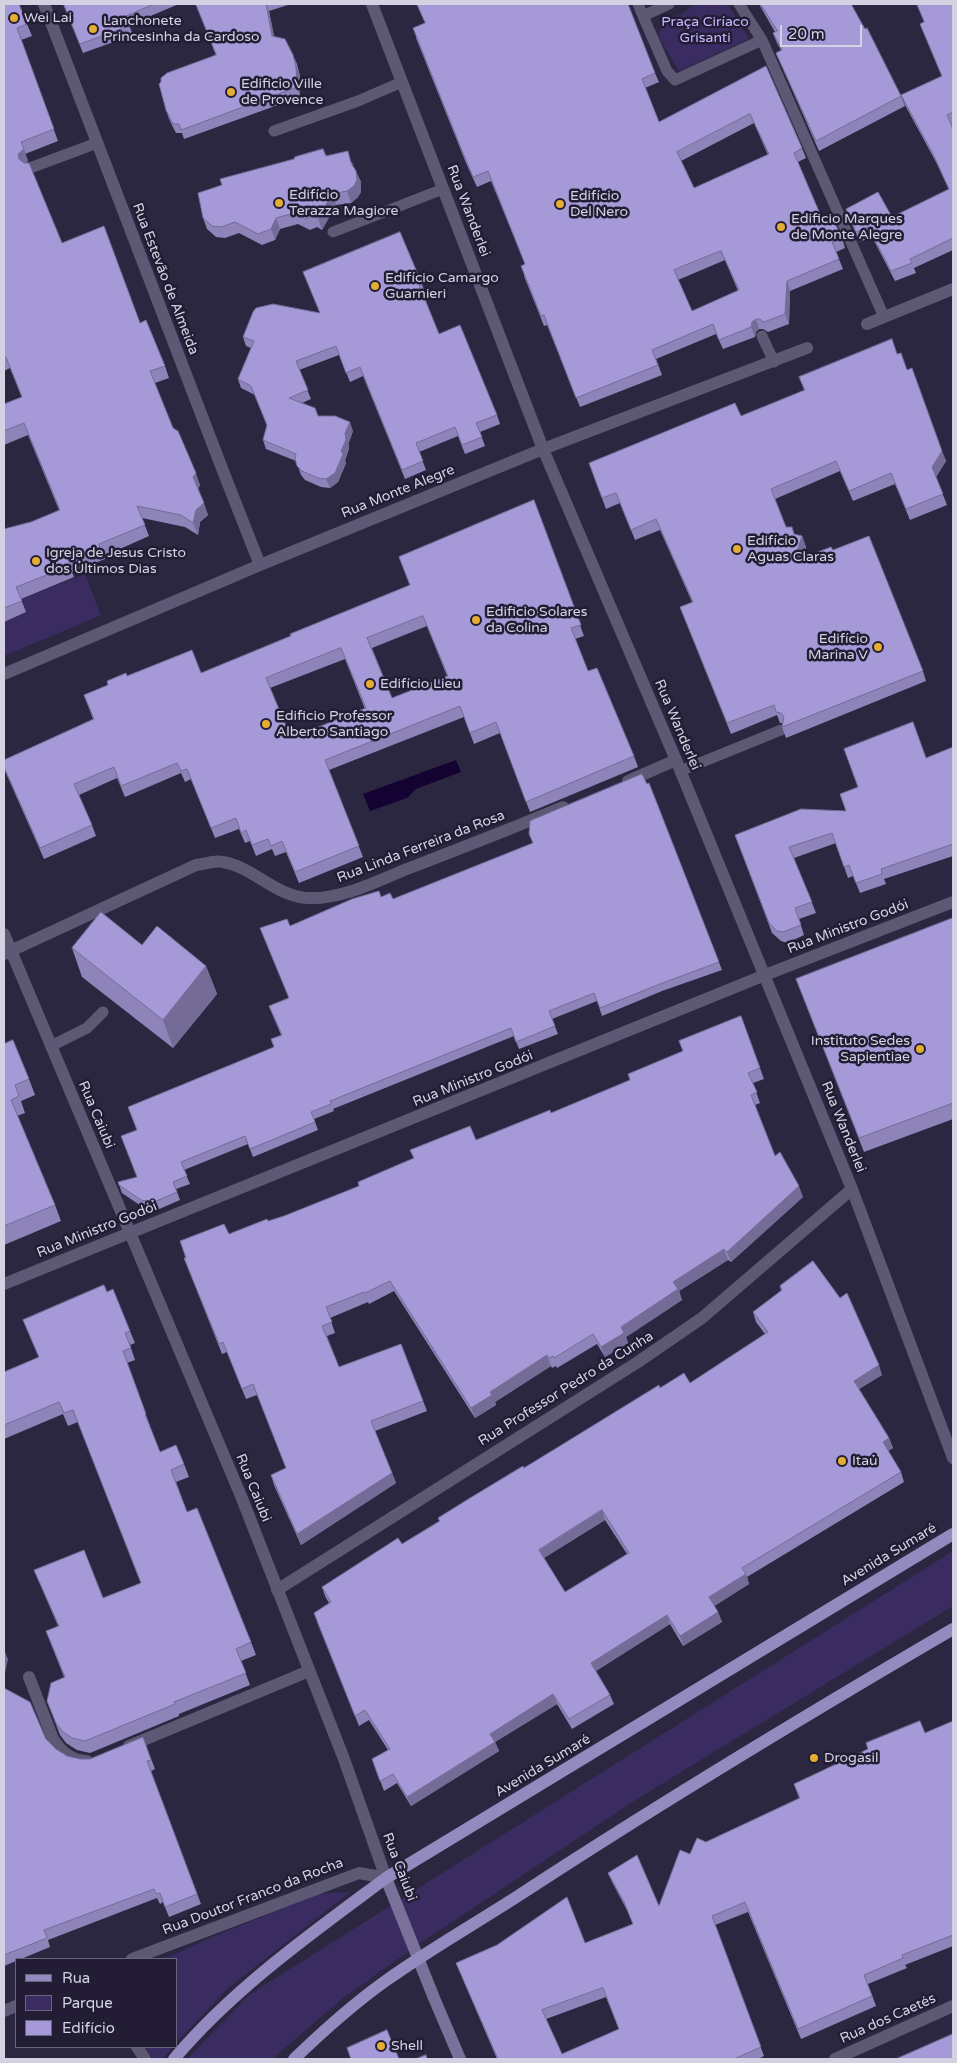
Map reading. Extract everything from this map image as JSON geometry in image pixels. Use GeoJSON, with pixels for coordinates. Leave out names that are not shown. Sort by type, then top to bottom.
{"type":"FeatureCollection","features":[{"type":"Feature","properties":{"kind":"main road","name":"Avenida Sumaré"},"geometry":{"type":"LineString","coordinates":[[174,2059],[239,1993],[386,1878],[953,1534]]}},
{"type":"Feature","properties":{"kind":"main road"},"geometry":{"type":"LineString","coordinates":[[294,2059],[350,2009],[418,1958],[457,1936],[599,1843],[827,1703],[953,1629]]}},
{"type":"Feature","properties":{"kind":"main road","name":"Rua Caiubi"},"geometry":{"type":"LineString","coordinates":[[386,1878],[460,2059]]}},
{"type":"Feature","properties":{"kind":"street","name":"Rua Estevão de Almeida"},"geometry":{"type":"LineString","coordinates":[[44,4],[260,564]]}},
{"type":"Feature","properties":{"kind":"street","name":"Rua Wanderlei"},"geometry":{"type":"LineString","coordinates":[[372,4],[543,449],[678,766],[852,1189],[953,1458]]}},
{"type":"Feature","properties":{"kind":"street"},"geometry":{"type":"LineString","coordinates":[[867,324],[953,289]]}},
{"type":"Feature","properties":{"kind":"street","name":"Rua Monte Alegre"},"geometry":{"type":"LineString","coordinates":[[4,674],[260,564],[543,449],[808,348]]}},
{"type":"Feature","properties":{"kind":"street"},"geometry":{"type":"LineString","coordinates":[[612,787],[678,766]]}},
{"type":"Feature","properties":{"kind":"street","name":"Rua Linda Ferreira da Rosa"},"geometry":{"type":"LineString","coordinates":[[7,952],[196,865],[221,861],[233,865],[287,893],[307,898],[324,898],[343,894],[385,878],[575,802]]}},
{"type":"Feature","properties":{"kind":"street","name":"Rua Ministro Godói"},"geometry":{"type":"LineString","coordinates":[[4,1284],[765,975],[953,902]]}},
{"type":"Feature","properties":{"kind":"street","name":"Rua Caiubi"},"geometry":{"type":"LineString","coordinates":[[4,934],[7,952],[51,1046],[240,1496],[344,1759],[386,1878]]}},
{"type":"Feature","properties":{"kind":"street","name":"Rua Professor Pedro da Cunha"},"geometry":{"type":"LineString","coordinates":[[277,1590],[638,1362],[702,1318],[852,1189]]}},
{"type":"Feature","properties":{"kind":"street"},"geometry":{"type":"LineString","coordinates":[[114,1753],[309,1671]]}},
{"type":"Feature","properties":{"kind":"street"},"geometry":{"type":"LineString","coordinates":[[29,1677],[53,1740],[58,1747],[72,1758],[81,1761],[102,1758]]}},
{"type":"Feature","properties":{"kind":"street","name":"Rua Doutor Franco da Rocha"},"geometry":{"type":"LineString","coordinates":[[135,1958],[359,1873],[386,1878]]}},
{"type":"Feature","properties":{"kind":"street","name":"Rua dos Caetés"},"geometry":{"type":"LineString","coordinates":[[836,2059],[953,2006]]}},
{"type":"Feature","properties":{"kind":"street"},"geometry":{"type":"LineString","coordinates":[[137,2048],[145,2059]]}},
{"type":"Feature","properties":{"kind":"lane"},"geometry":{"type":"LineString","coordinates":[[638,4],[667,71],[675,80],[762,40]]}},
{"type":"Feature","properties":{"kind":"lane"},"geometry":{"type":"LineString","coordinates":[[643,16],[670,4]]}},
{"type":"Feature","properties":{"kind":"lane"},"geometry":{"type":"LineString","coordinates":[[738,4],[762,40],[884,317]]}},
{"type":"Feature","properties":{"kind":"lane"},"geometry":{"type":"LineString","coordinates":[[274,130],[358,101],[402,82]]}},
{"type":"Feature","properties":{"kind":"lane"},"geometry":{"type":"LineString","coordinates":[[30,168],[97,143]]}},
{"type":"Feature","properties":{"kind":"lane"},"geometry":{"type":"LineString","coordinates":[[333,232],[443,189]]}},
{"type":"Feature","properties":{"kind":"lane"},"geometry":{"type":"LineString","coordinates":[[762,336],[774,362]]}},
{"type":"Feature","properties":{"kind":"lane"},"geometry":{"type":"LineString","coordinates":[[678,766],[781,730]]}},
{"type":"Feature","properties":{"kind":"lane"},"geometry":{"type":"LineString","coordinates":[[51,1046],[87,1028],[103,1012]]}},
{"type":"Feature","properties":{"kind":"green space","name":"Praça Ciríaco Grisanti"},"geometry":{"type":"Polygon","coordinates":[[[695,4],[728,4],[749,39],[679,71],[658,36],[666,17],[680,15],[695,4]]]}},
{"type":"Feature","properties":{"kind":"green space"},"geometry":{"type":"Polygon","coordinates":[[[85,574],[101,615],[4,656],[4,622],[26,612],[21,599],[85,574]]]}},
{"type":"Feature","properties":{"kind":"green space"},"geometry":{"type":"Polygon","coordinates":[[[953,1551],[953,1606],[637,1799],[422,1942],[343,1998],[272,2059],[187,2059],[249,1995],[953,1551]]]}},
{"type":"Feature","properties":{"kind":"green space"},"geometry":{"type":"Polygon","coordinates":[[[350,1892],[227,1989],[178,2041],[178,1958],[166,1958],[318,1894],[350,1892]]]}},
{"type":"Feature","properties":{"kind":"green space"},"geometry":{"type":"Polygon","coordinates":[[[146,2048],[172,2048],[162,2059],[153,2059],[146,2048]]]}},
{"type":"Feature","properties":{"kind":"shaded area"},"geometry":{"type":"Polygon","coordinates":[[[456,760],[461,772],[416,789],[407,798],[370,811],[363,794],[456,760]]]}},
{"type":"Feature","properties":{"kind":"building"},"geometry":{"type":"Polygon","coordinates":[[[4,4],[19,4],[27,24],[17,28],[54,129],[21,142],[24,149],[18,154],[19,159],[24,163],[29,163],[62,243],[104,226],[140,323],[146,320],[165,366],[150,371],[173,428],[178,431],[196,473],[193,477],[204,503],[196,510],[193,523],[181,515],[137,506],[145,525],[99,544],[100,547],[68,560],[70,566],[16,587],[22,601],[4,608],[4,529],[31,522],[60,510],[24,423],[4,431],[4,404],[22,397],[6,357],[4,357],[4,4]]]}},
{"type":"Feature","properties":{"kind":"building","name":"Lanchonete Princesinha da Cardoso"},"geometry":{"type":"Polygon","coordinates":[[[64,4],[154,4],[126,16],[129,26],[80,44],[64,4]]]}},
{"type":"Feature","properties":{"kind":"building"},"geometry":{"type":"Polygon","coordinates":[[[196,4],[266,4],[272,36],[285,39],[293,55],[297,87],[181,130],[179,124],[173,124],[166,110],[159,84],[161,78],[167,73],[216,55],[196,4]]]}},
{"type":"Feature","properties":{"kind":"building"},"geometry":{"type":"Polygon","coordinates":[[[417,4],[628,4],[655,73],[642,79],[659,122],[766,66],[802,148],[794,153],[823,221],[832,217],[842,238],[832,242],[839,259],[787,281],[785,314],[764,322],[756,319],[752,322],[751,327],[719,340],[713,324],[652,350],[658,365],[576,398],[544,315],[541,316],[521,266],[525,264],[488,171],[473,177],[463,153],[413,28],[425,23],[417,4]],[[750,114],[677,152],[694,188],[769,154],[750,114]],[[721,251],[674,270],[692,311],[739,290],[721,251]]]}},
{"type":"Feature","properties":{"kind":"building"},"geometry":{"type":"Polygon","coordinates":[[[761,4],[851,4],[865,29],[867,28],[901,96],[816,141],[776,53],[782,50],[773,33],[777,31],[761,4]]]}},
{"type":"Feature","properties":{"kind":"building"},"geometry":{"type":"Polygon","coordinates":[[[917,4],[953,4],[953,112],[947,115],[953,129],[953,238],[910,259],[912,263],[891,271],[868,227],[856,232],[846,209],[878,192],[892,217],[949,189],[933,154],[901,95],[942,76],[920,24],[924,22],[917,4]]]}},
{"type":"Feature","properties":{"kind":"building","name":"Edifício Terazza Magiore"},"geometry":{"type":"Polygon","coordinates":[[[323,149],[326,156],[348,151],[351,163],[356,171],[357,180],[354,186],[347,191],[332,194],[318,218],[313,216],[306,219],[294,213],[276,218],[271,229],[258,234],[235,222],[221,227],[212,226],[203,218],[198,193],[222,185],[220,179],[323,149]]]}},
{"type":"Feature","properties":{"kind":"building"},"geometry":{"type":"Polygon","coordinates":[[[400,232],[422,284],[419,285],[439,334],[460,325],[497,415],[476,423],[482,437],[462,445],[455,427],[416,443],[423,461],[402,470],[360,367],[346,373],[336,346],[296,361],[308,390],[289,398],[315,408],[318,416],[335,416],[350,422],[345,433],[346,440],[341,451],[343,454],[335,473],[326,479],[318,478],[302,471],[297,466],[296,454],[263,440],[267,425],[251,386],[238,379],[254,341],[243,337],[256,308],[273,304],[320,313],[303,272],[400,232]]]}},
{"type":"Feature","properties":{"kind":"building"},"geometry":{"type":"Polygon","coordinates":[[[892,339],[897,354],[901,353],[907,370],[912,368],[942,451],[932,467],[943,494],[906,509],[891,473],[849,491],[836,461],[771,489],[786,527],[792,527],[794,534],[802,536],[794,561],[831,547],[833,550],[869,536],[923,671],[782,727],[784,717],[781,713],[776,712],[774,705],[727,723],[680,607],[693,602],[656,519],[631,530],[616,493],[602,498],[589,463],[735,403],[741,416],[805,390],[799,377],[892,339]]]}},
{"type":"Feature","properties":{"kind":"building"},"geometry":{"type":"Polygon","coordinates":[[[534,500],[581,625],[571,628],[588,671],[597,668],[634,756],[526,802],[496,722],[470,733],[460,706],[325,760],[359,846],[295,872],[282,841],[271,846],[268,839],[252,845],[246,830],[241,833],[236,818],[211,828],[187,769],[181,771],[177,763],[121,786],[114,767],[74,784],[92,825],[40,848],[4,767],[4,760],[94,719],[84,695],[108,685],[107,681],[126,673],[127,676],[192,650],[201,673],[410,585],[399,557],[534,500]],[[423,616],[367,638],[392,698],[448,676],[423,616]],[[341,648],[266,678],[291,738],[366,708],[341,648]]]}},
{"type":"Feature","properties":{"kind":"building"},"geometry":{"type":"Polygon","coordinates":[[[913,722],[926,758],[953,747],[953,844],[881,869],[882,874],[856,883],[849,865],[844,867],[832,833],[789,847],[812,902],[795,908],[801,925],[783,932],[777,931],[769,923],[735,835],[801,809],[846,811],[840,794],[858,787],[844,749],[913,722]]]}},
{"type":"Feature","properties":{"kind":"building"},"geometry":{"type":"Polygon","coordinates":[[[642,774],[647,784],[649,783],[719,962],[600,1008],[594,993],[549,1011],[555,1026],[516,1042],[511,1028],[330,1101],[331,1104],[311,1112],[315,1122],[250,1149],[245,1136],[181,1162],[187,1176],[173,1182],[177,1192],[154,1202],[141,1200],[119,1185],[118,1182],[137,1177],[121,1136],[137,1130],[128,1107],[274,1047],[271,1039],[282,1035],[269,1006],[289,998],[260,928],[287,919],[290,926],[352,899],[379,891],[381,897],[390,893],[393,899],[533,843],[529,834],[530,821],[642,774]]]}},
{"type":"Feature","properties":{"kind":"building"},"geometry":{"type":"Polygon","coordinates":[[[101,912],[142,945],[157,926],[206,966],[163,1020],[72,948],[101,912]]]}},
{"type":"Feature","properties":{"kind":"building"},"geometry":{"type":"Polygon","coordinates":[[[953,918],[953,1103],[859,1138],[796,979],[953,918]]]}},
{"type":"Feature","properties":{"kind":"building"},"geometry":{"type":"Polygon","coordinates":[[[741,1016],[760,1068],[748,1073],[757,1092],[751,1095],[775,1156],[780,1152],[799,1186],[727,1252],[724,1249],[673,1282],[678,1289],[621,1327],[624,1333],[601,1347],[593,1334],[554,1358],[553,1356],[549,1358],[547,1355],[490,1392],[492,1395],[471,1408],[390,1281],[365,1293],[326,1307],[332,1322],[322,1326],[339,1367],[401,1344],[423,1401],[371,1421],[392,1473],[297,1534],[271,1475],[286,1468],[253,1384],[242,1389],[223,1342],[219,1344],[184,1258],[186,1258],[180,1241],[224,1224],[229,1234],[267,1219],[268,1221],[284,1216],[359,1186],[358,1182],[414,1158],[410,1150],[470,1126],[476,1140],[550,1110],[551,1113],[630,1080],[628,1074],[683,1051],[679,1041],[741,1016]]]}},
{"type":"Feature","properties":{"kind":"building"},"geometry":{"type":"Polygon","coordinates":[[[13,1040],[29,1079],[15,1085],[19,1096],[11,1100],[55,1205],[4,1226],[4,1044],[13,1040]]]}},
{"type":"Feature","properties":{"kind":"building"},"geometry":{"type":"Polygon","coordinates":[[[813,1261],[840,1298],[847,1293],[879,1365],[854,1381],[889,1438],[883,1442],[901,1472],[742,1568],[746,1574],[709,1597],[718,1612],[680,1636],[667,1615],[591,1663],[610,1695],[569,1719],[553,1694],[490,1734],[495,1742],[407,1797],[393,1774],[380,1781],[372,1759],[390,1749],[365,1710],[355,1716],[314,1613],[331,1602],[322,1587],[398,1538],[402,1544],[440,1521],[438,1518],[470,1498],[523,1466],[524,1468],[659,1385],[660,1388],[684,1373],[690,1383],[768,1332],[753,1312],[782,1290],[780,1286],[813,1261]],[[602,1510],[539,1550],[565,1592],[629,1553],[602,1510]]]}},
{"type":"Feature","properties":{"kind":"building"},"geometry":{"type":"Polygon","coordinates":[[[104,1285],[107,1292],[113,1289],[130,1331],[125,1333],[131,1348],[123,1351],[160,1452],[176,1445],[184,1464],[171,1470],[187,1512],[197,1508],[251,1642],[236,1649],[246,1673],[85,1741],[72,1738],[62,1731],[56,1723],[47,1701],[51,1683],[65,1677],[46,1631],[59,1626],[34,1570],[84,1550],[103,1598],[141,1583],[73,1410],[64,1413],[59,1402],[4,1425],[4,1372],[39,1357],[23,1320],[104,1285]]]}},
{"type":"Feature","properties":{"kind":"building"},"geometry":{"type":"Polygon","coordinates":[[[4,1688],[30,1702],[46,1739],[67,1756],[90,1759],[143,1737],[151,1760],[147,1761],[197,1894],[165,1907],[160,1893],[156,1894],[154,1889],[44,1930],[47,1938],[4,1955],[4,1688]]]}},
{"type":"Feature","properties":{"kind":"building"},"geometry":{"type":"Polygon","coordinates":[[[920,1721],[925,1733],[953,1721],[953,1935],[902,1955],[903,1958],[864,1975],[872,1996],[798,2029],[745,1902],[712,1916],[761,2047],[734,2059],[498,2059],[456,1963],[497,1945],[567,1897],[585,1943],[633,1924],[624,1902],[608,1873],[637,1855],[659,1906],[680,1850],[690,1854],[697,1838],[706,1842],[800,1798],[794,1784],[868,1749],[866,1743],[920,1721]],[[603,1988],[542,2010],[562,2054],[619,2029],[603,1988]]]}},
{"type":"Feature","properties":{"kind":"building","name":"Shell"},"geometry":{"type":"Polygon","coordinates":[[[387,2030],[399,2059],[351,2059],[347,2048],[387,2030]]]}},
{"type":"Feature","properties":{"kind":"building"},"geometry":{"type":"Polygon","coordinates":[[[953,2034],[953,2059],[896,2059],[953,2034]]]}},
{"type":"Feature","properties":{"kind":"building"},"geometry":{"type":"Polygon","coordinates":[[[426,2055],[427,2059],[416,2059],[426,2055]]]}},
{"type":"Feature","properties":{"kind":"place","name":"Wei Lai"},"geometry":{"type":"Point","coordinates":[14,18]}},
{"type":"Feature","properties":{"kind":"place","name":"Lanchonete Princesinha da Cardoso"},"geometry":{"type":"Point","coordinates":[93,29]}},
{"type":"Feature","properties":{"kind":"place","name":"Edificio Ville de Provence"},"geometry":{"type":"Point","coordinates":[231,92]}},
{"type":"Feature","properties":{"kind":"place","name":"Edifício Terazza Magiore"},"geometry":{"type":"Point","coordinates":[279,203]}},
{"type":"Feature","properties":{"kind":"place","name":"Edifício Del Nero"},"geometry":{"type":"Point","coordinates":[560,204]}},
{"type":"Feature","properties":{"kind":"place","name":"Edificio Marques de Monte Alegre"},"geometry":{"type":"Point","coordinates":[781,227]}},
{"type":"Feature","properties":{"kind":"place","name":"Edifício Camargo Guarnieri"},"geometry":{"type":"Point","coordinates":[375,286]}},
{"type":"Feature","properties":{"kind":"place","name":"Edifício Aguas Claras"},"geometry":{"type":"Point","coordinates":[737,549]}},
{"type":"Feature","properties":{"kind":"place","name":"Igreja de Jesus Cristo dos Últimos Dias"},"geometry":{"type":"Point","coordinates":[36,561]}},
{"type":"Feature","properties":{"kind":"place","name":"Edificio Solares da Colina"},"geometry":{"type":"Point","coordinates":[476,620]}},
{"type":"Feature","properties":{"kind":"place","name":"Edifício Marina V"},"geometry":{"type":"Point","coordinates":[878,647]}},
{"type":"Feature","properties":{"kind":"place","name":"Edifício Lieu"},"geometry":{"type":"Point","coordinates":[370,684]}},
{"type":"Feature","properties":{"kind":"place","name":"Edificio Professor Alberto Santiago"},"geometry":{"type":"Point","coordinates":[266,724]}},
{"type":"Feature","properties":{"kind":"place","name":"Instituto Sedes Sapientiae"},"geometry":{"type":"Point","coordinates":[920,1049]}},
{"type":"Feature","properties":{"kind":"place","name":"Itaú"},"geometry":{"type":"Point","coordinates":[842,1461]}},
{"type":"Feature","properties":{"kind":"place","name":"Drogasil"},"geometry":{"type":"Point","coordinates":[814,1758]}},
{"type":"Feature","properties":{"kind":"place","name":"Shell"},"geometry":{"type":"Point","coordinates":[381,2046]}}]}
